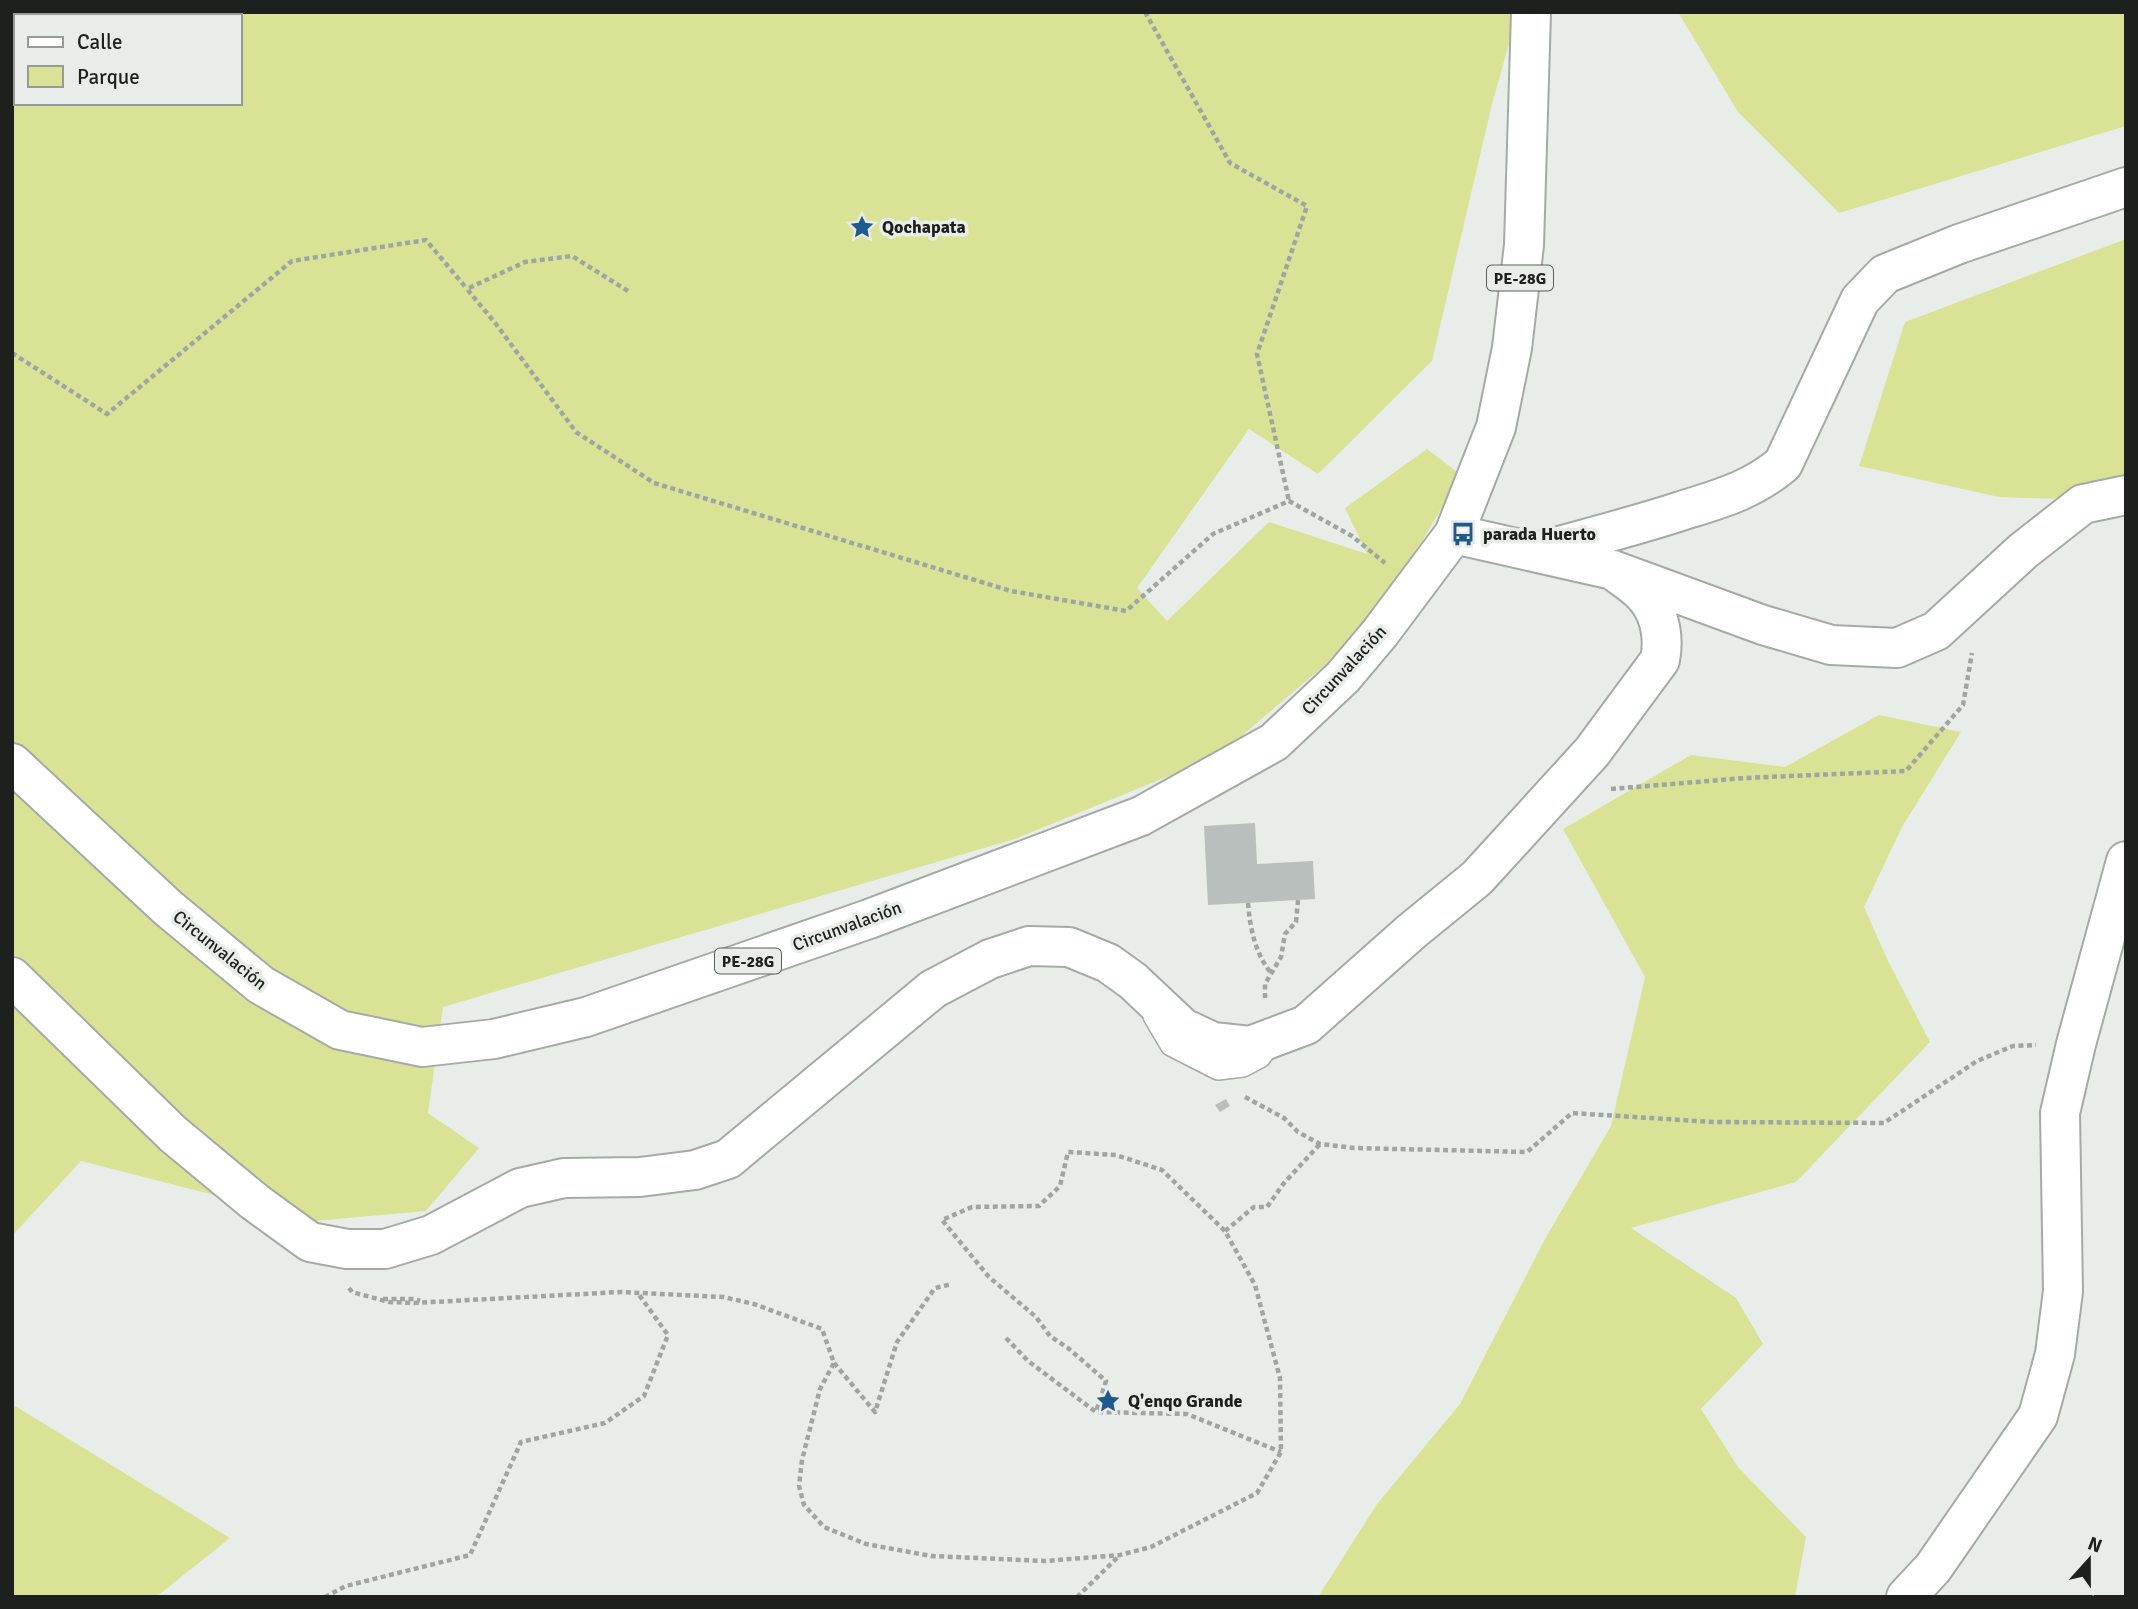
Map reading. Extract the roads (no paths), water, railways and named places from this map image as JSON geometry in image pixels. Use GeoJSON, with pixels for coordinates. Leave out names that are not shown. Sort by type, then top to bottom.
{"type":"FeatureCollection","features":[{"type":"Feature","properties":{"kind":"main road","name":"PE-28G"},"geometry":{"type":"LineString","coordinates":[[1454,534],[1496,426],[1512,348],[1524,245],[1531,12]]}},
{"type":"Feature","properties":{"kind":"main road"},"geometry":{"type":"LineString","coordinates":[[1535,552],[1646,522],[1746,490],[1764,480],[1783,464],[1860,300],[1885,274],[1959,244],[2126,187]]}},
{"type":"Feature","properties":{"kind":"main road"},"geometry":{"type":"LineString","coordinates":[[1454,534],[1613,570],[1750,621],[1831,645],[1897,648],[1936,631],[2023,551],[2083,504],[2126,495]]}},
{"type":"Feature","properties":{"kind":"main road","name":"Circunvalación"},"geometry":{"type":"LineString","coordinates":[[12,762],[168,908],[261,985],[341,1030],[422,1047],[494,1039],[586,1017],[869,919],[1141,816],[1274,742],[1342,677],[1405,600],[1454,534]]}},
{"type":"Feature","properties":{"kind":"main road"},"geometry":{"type":"LineString","coordinates":[[12,977],[173,1134],[255,1202],[310,1242],[347,1249],[385,1249],[431,1235],[520,1188],[564,1178],[640,1177],[695,1170],[728,1159],[933,989],[990,959],[1029,946],[1069,947],[1108,963],[1133,981],[1182,1028],[1213,1042],[1250,1046],[1306,1025],[1412,931],[1477,878],[1592,752],[1660,660],[1663,644],[1660,626],[1648,600],[1613,570]]}},
{"type":"Feature","properties":{"kind":"main road"},"geometry":{"type":"LineString","coordinates":[[1906,1597],[1933,1568],[2038,1416],[2055,1353],[2063,1290],[2060,1113],[2126,861]]}},
{"type":"Feature","properties":{"kind":"place","name":"Qochapata"},"geometry":{"type":"Point","coordinates":[862,227]}},
{"type":"Feature","properties":{"kind":"place","name":"parada Huerto"},"geometry":{"type":"Point","coordinates":[1463,534]}},
{"type":"Feature","properties":{"kind":"place","name":"Q'enqo Grande"},"geometry":{"type":"Point","coordinates":[1108,1401]}}]}
